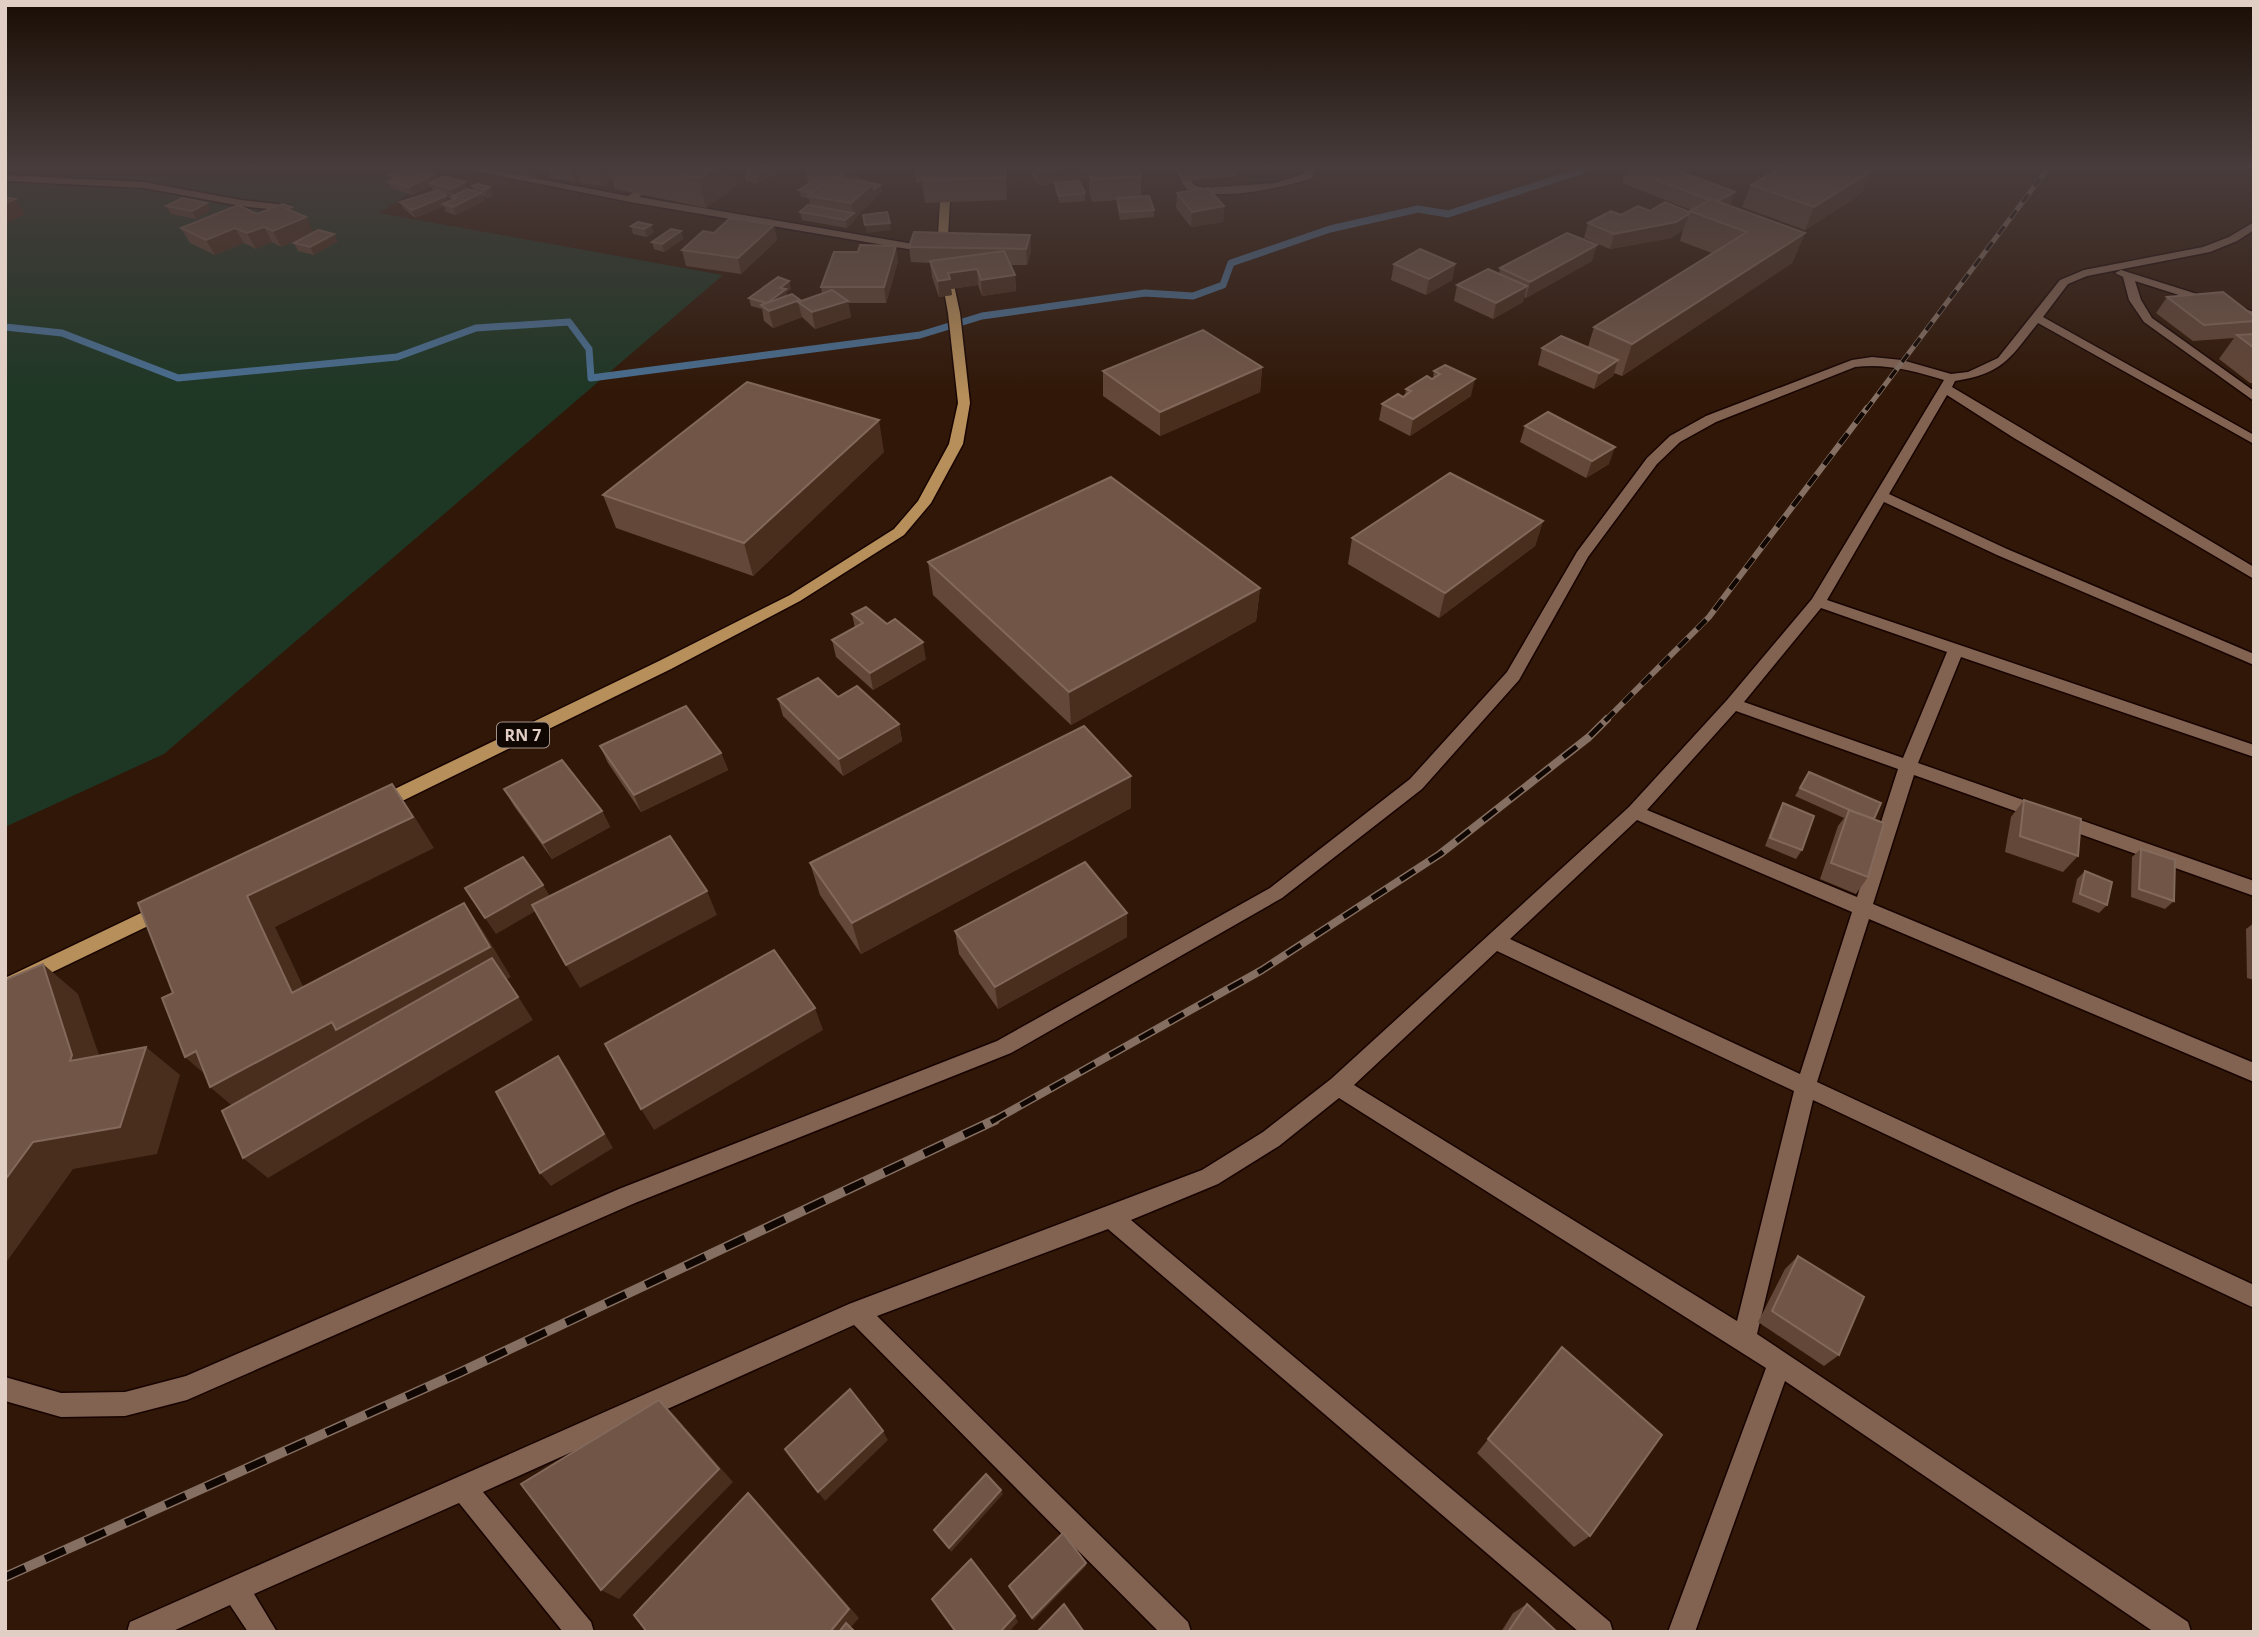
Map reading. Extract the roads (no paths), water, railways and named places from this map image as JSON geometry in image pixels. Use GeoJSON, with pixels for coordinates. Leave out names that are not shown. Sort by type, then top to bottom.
{"type":"FeatureCollection","features":[{"type":"Feature","properties":{"kind":"main road","name":"RN 7"},"geometry":{"type":"LineString","coordinates":[[362,813],[665,665],[795,598],[899,532],[925,503],[940,479],[956,444],[964,402],[943,243]]}},
{"type":"Feature","properties":{"kind":"main road"},"geometry":{"type":"LineString","coordinates":[[5,987],[187,898]]}},
{"type":"Feature","properties":{"kind":"street"},"geometry":{"type":"LineString","coordinates":[[891,243],[942,252]]}},
{"type":"Feature","properties":{"kind":"street"},"geometry":{"type":"LineString","coordinates":[[140,1632],[857,1312],[1210,1177],[1271,1139],[1338,1086],[1497,942],[1635,812],[1733,704],[1818,602],[1948,383],[2002,361],[2037,318],[2055,290],[2064,282],[2108,268],[2165,260],[2222,243]]}},
{"type":"Feature","properties":{"kind":"street"},"geometry":{"type":"LineString","coordinates":[[2108,268],[2254,316]]}},
{"type":"Feature","properties":{"kind":"street"},"geometry":{"type":"LineString","coordinates":[[2128,275],[2135,300],[2148,320],[2254,397]]}},
{"type":"Feature","properties":{"kind":"street"},"geometry":{"type":"LineString","coordinates":[[2037,318],[2254,440]]}},
{"type":"Feature","properties":{"kind":"street"},"geometry":{"type":"LineString","coordinates":[[5,1389],[61,1405],[125,1404],[187,1388],[627,1196],[1004,1047],[1276,893],[1416,784],[1513,676],[1582,555],[1652,461],[1675,439],[1712,419],[1852,364],[1872,361],[1902,364],[1948,383],[2019,436],[2254,574]]}},
{"type":"Feature","properties":{"kind":"street"},"geometry":{"type":"LineString","coordinates":[[1882,496],[2002,552],[2254,660]]}},
{"type":"Feature","properties":{"kind":"street"},"geometry":{"type":"LineString","coordinates":[[1818,602],[2254,751]]}},
{"type":"Feature","properties":{"kind":"street"},"geometry":{"type":"LineString","coordinates":[[1744,1339],[1806,1087],[1909,766],[1956,650]]}},
{"type":"Feature","properties":{"kind":"street"},"geometry":{"type":"LineString","coordinates":[[1733,704],[2254,889]]}},
{"type":"Feature","properties":{"kind":"street"},"geometry":{"type":"LineString","coordinates":[[1635,812],[2254,1073]]}},
{"type":"Feature","properties":{"kind":"street"},"geometry":{"type":"LineString","coordinates":[[1497,942],[2254,1297]]}},
{"type":"Feature","properties":{"kind":"street"},"geometry":{"type":"LineString","coordinates":[[1338,1086],[1744,1339],[2179,1632]]}},
{"type":"Feature","properties":{"kind":"street"},"geometry":{"type":"LineString","coordinates":[[1111,1217],[1600,1632]]}},
{"type":"Feature","properties":{"kind":"street"},"geometry":{"type":"LineString","coordinates":[[857,1312],[1178,1632]]}},
{"type":"Feature","properties":{"kind":"street"},"geometry":{"type":"LineString","coordinates":[[1682,1632],[1780,1363]]}},
{"type":"Feature","properties":{"kind":"street"},"geometry":{"type":"LineString","coordinates":[[464,1489],[581,1632]]}},
{"type":"Feature","properties":{"kind":"street"},"geometry":{"type":"LineString","coordinates":[[235,1589],[264,1632]]}},
{"type":"Feature","properties":{"kind":"waterway"},"geometry":{"type":"LineString","coordinates":[[5,327],[62,333],[178,378],[397,357],[476,328],[569,322],[589,349],[591,378],[920,335],[982,316],[1145,293],[1193,296],[1223,285],[1231,263],[1288,243]]}},
{"type":"Feature","properties":{"kind":"railway"},"geometry":{"type":"LineString","coordinates":[[1866,410],[1991,243]]}},
{"type":"Feature","properties":{"kind":"railway"},"geometry":{"type":"LineString","coordinates":[[992,1121],[1262,970],[1440,854],[1589,737],[1709,617],[1867,408]]}},
{"type":"Feature","properties":{"kind":"railway"},"geometry":{"type":"LineString","coordinates":[[5,1577],[461,1372],[992,1121]]}}]}
